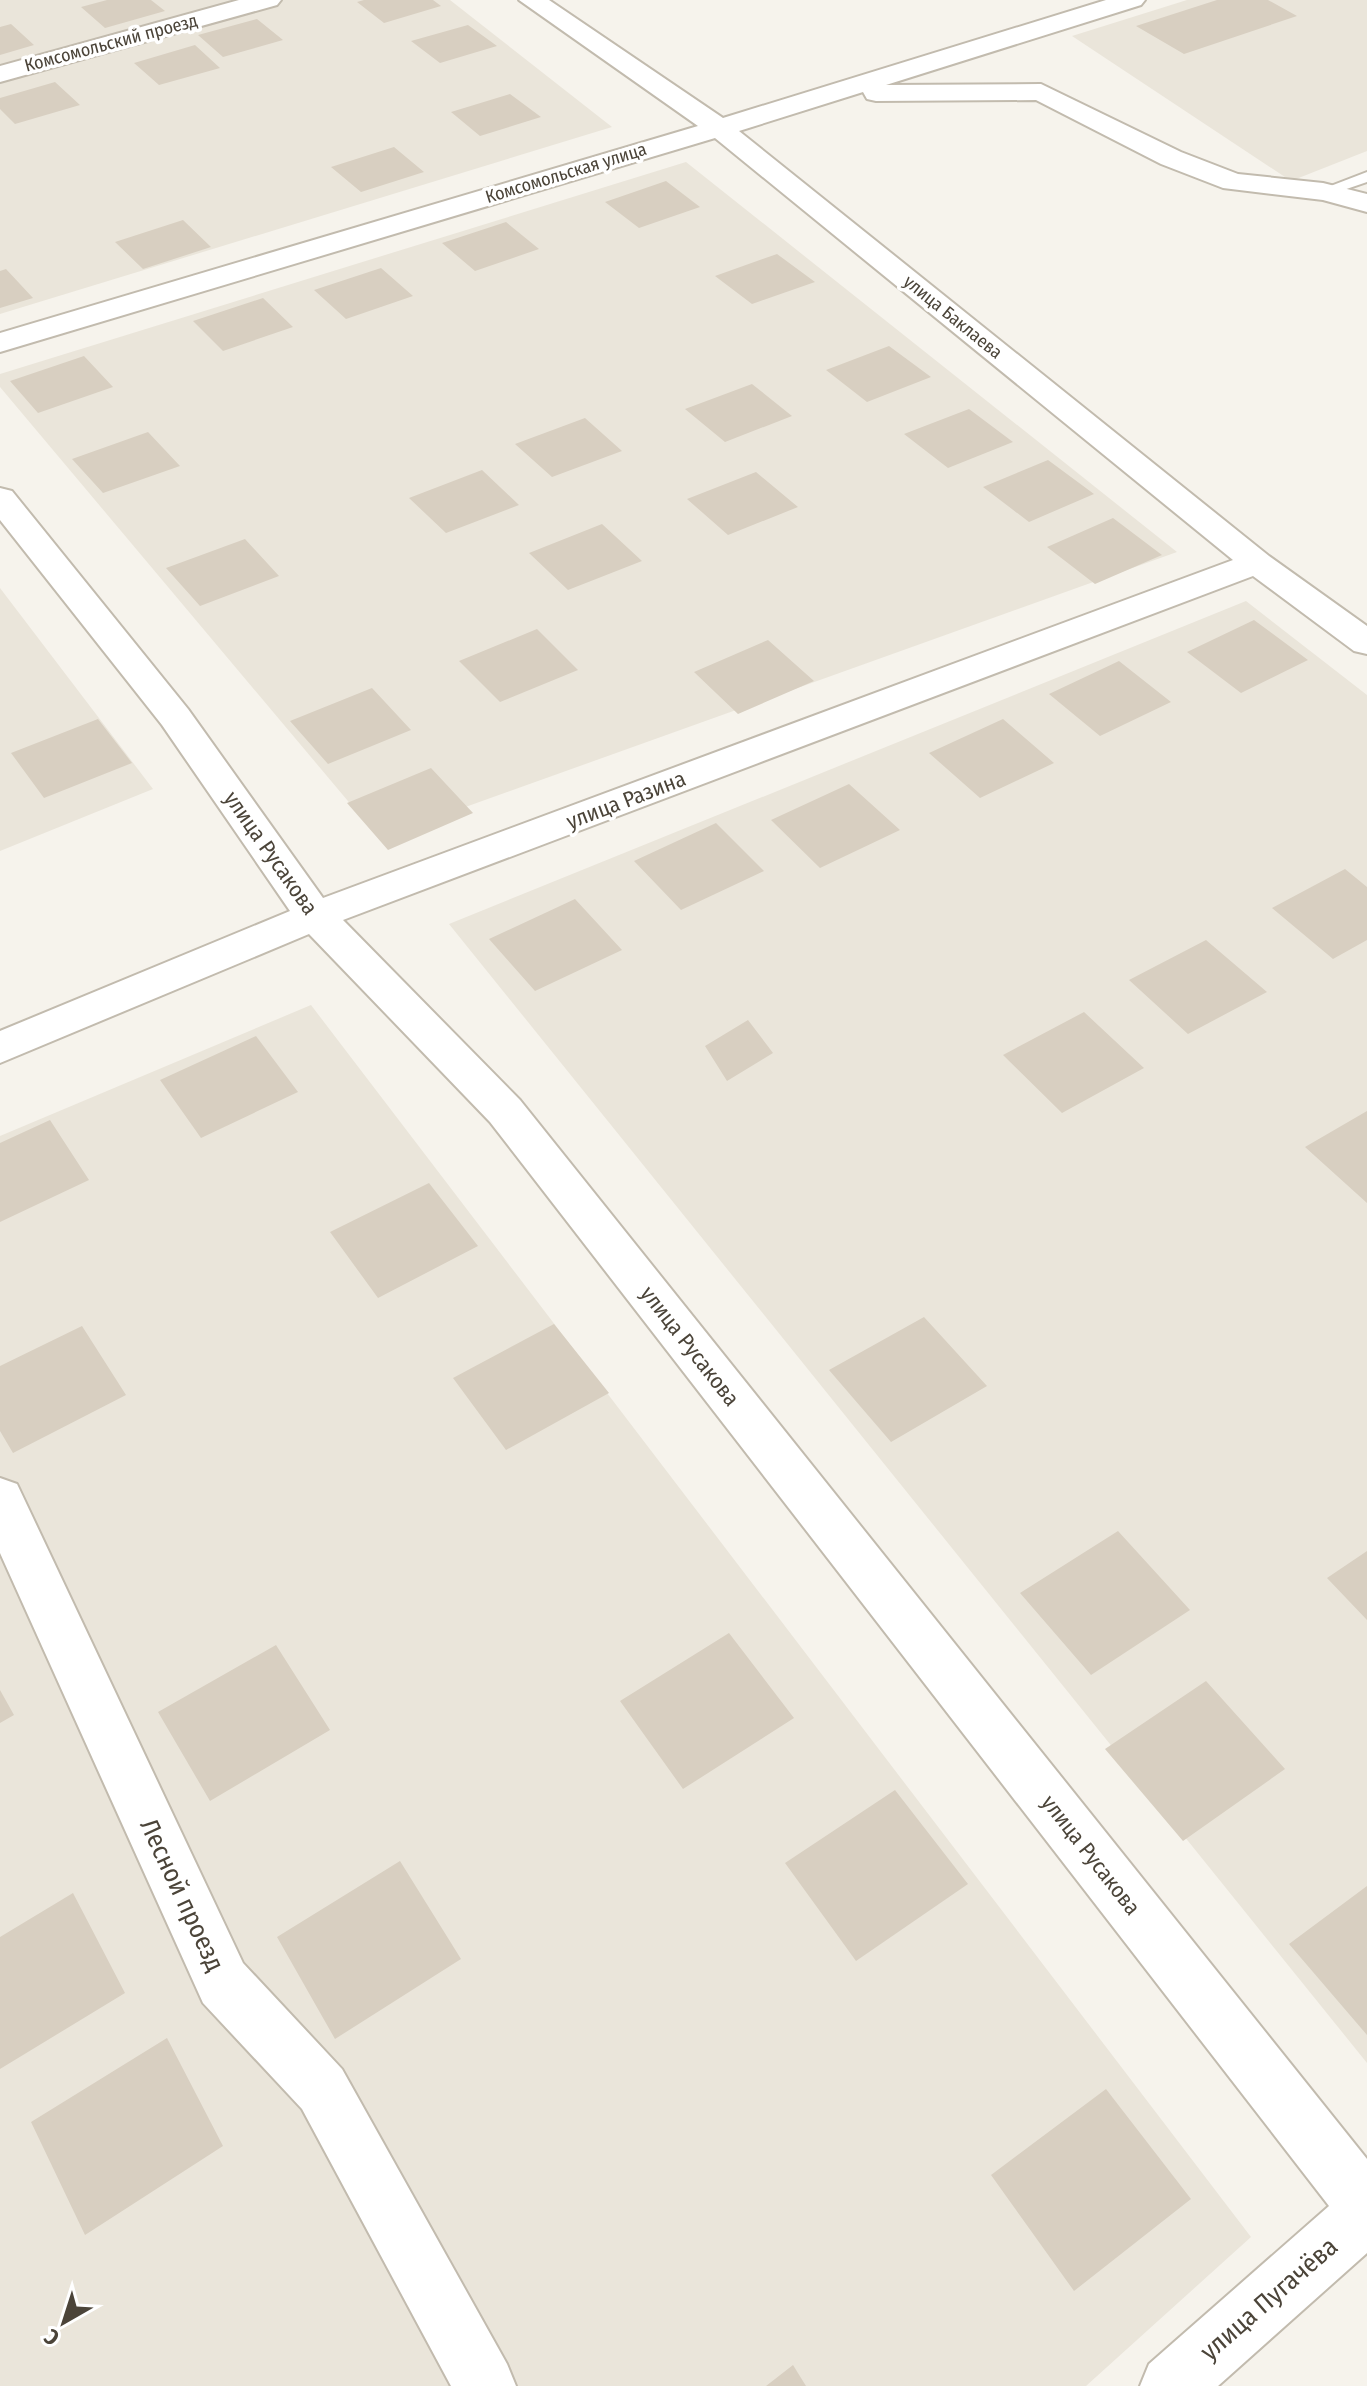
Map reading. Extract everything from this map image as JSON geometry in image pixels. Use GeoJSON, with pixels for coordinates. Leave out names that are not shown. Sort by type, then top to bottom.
{"type":"FeatureCollection","features":[{"type":"Feature","properties":{"kind":"street","name":"Комсомольский проезд"},"geometry":{"type":"LineString","coordinates":[[0,74],[268,0]]}},
{"type":"Feature","properties":{"kind":"street","name":"улица Баклаева"},"geometry":{"type":"LineString","coordinates":[[532,0],[719,128],[1257,563],[1367,643]]}},
{"type":"Feature","properties":{"kind":"street","name":"Комсомольская улица"},"geometry":{"type":"LineString","coordinates":[[0,343],[719,128],[1132,0]]}},
{"type":"Feature","properties":{"kind":"street"},"geometry":{"type":"LineString","coordinates":[[971,49],[1041,92],[1171,158],[1233,182],[1323,192],[1367,203]]}},
{"type":"Feature","properties":{"kind":"street"},"geometry":{"type":"LineString","coordinates":[[829,93],[1041,92]]}},
{"type":"Feature","properties":{"kind":"street","name":"улица Русакова"},"geometry":{"type":"LineString","coordinates":[[0,498],[175,717],[315,916],[505,1111],[1367,2210]]}},
{"type":"Feature","properties":{"kind":"street","name":"улица Разина"},"geometry":{"type":"LineString","coordinates":[[0,1048],[315,916],[1257,563]]}},
{"type":"Feature","properties":{"kind":"street","name":"Лесной проезд"},"geometry":{"type":"LineString","coordinates":[[0,1499],[223,1983],[322,2089],[485,2386]]}},
{"type":"Feature","properties":{"kind":"street","name":"улица Пугачёва"},"geometry":{"type":"LineString","coordinates":[[1171,2386],[1367,2210]]}},
{"type":"Feature","properties":{"kind":"lane"},"geometry":{"type":"LineString","coordinates":[[1323,192],[1367,177]]}},
{"type":"Feature","properties":{"kind":"shaded area"},"geometry":{"type":"Polygon","coordinates":[[[0,0],[450,0],[612,127],[0,314],[0,0]]]}},
{"type":"Feature","properties":{"kind":"shaded area"},"geometry":{"type":"Polygon","coordinates":[[[1187,0],[1367,0],[1367,151],[1291,181],[1072,36],[1187,0]]]}},
{"type":"Feature","properties":{"kind":"shaded area"},"geometry":{"type":"Polygon","coordinates":[[[686,162],[1177,552],[379,838],[0,387],[0,374],[686,162]]]}},
{"type":"Feature","properties":{"kind":"shaded area"},"geometry":{"type":"Polygon","coordinates":[[[0,588],[153,789],[0,851],[0,588]]]}},
{"type":"Feature","properties":{"kind":"shaded area"},"geometry":{"type":"Polygon","coordinates":[[[1246,601],[1367,695],[1367,2063],[449,924],[1246,601]]]}},
{"type":"Feature","properties":{"kind":"shaded area"},"geometry":{"type":"Polygon","coordinates":[[[311,1005],[1251,2237],[1086,2386],[0,2386],[0,1136],[311,1005]]]}},
{"type":"Feature","properties":{"kind":"building"},"geometry":{"type":"Polygon","coordinates":[[[107,0],[151,0],[165,11],[105,28],[81,7],[107,0]]]}},
{"type":"Feature","properties":{"kind":"building"},"geometry":{"type":"Polygon","coordinates":[[[433,0],[441,6],[384,23],[357,2],[433,0]]]}},
{"type":"Feature","properties":{"kind":"building"},"geometry":{"type":"Polygon","coordinates":[[[1217,0],[1268,0],[1297,16],[1184,54],[1136,26],[1217,0]]]}},
{"type":"Feature","properties":{"kind":"building"},"geometry":{"type":"Polygon","coordinates":[[[257,19],[283,40],[223,57],[198,35],[257,19]]]}},
{"type":"Feature","properties":{"kind":"building"},"geometry":{"type":"Polygon","coordinates":[[[11,24],[34,45],[0,55],[0,27],[11,24]]]}},
{"type":"Feature","properties":{"kind":"building"},"geometry":{"type":"Polygon","coordinates":[[[468,25],[497,46],[440,63],[411,41],[468,25]]]}},
{"type":"Feature","properties":{"kind":"building"},"geometry":{"type":"Polygon","coordinates":[[[195,45],[220,68],[159,85],[134,63],[195,45]]]}},
{"type":"Feature","properties":{"kind":"building"},"geometry":{"type":"Polygon","coordinates":[[[55,82],[80,105],[15,124],[0,109],[0,98],[55,82]]]}},
{"type":"Feature","properties":{"kind":"building"},"geometry":{"type":"Polygon","coordinates":[[[510,94],[541,117],[480,136],[451,112],[510,94]]]}},
{"type":"Feature","properties":{"kind":"building"},"geometry":{"type":"Polygon","coordinates":[[[394,147],[424,172],[361,192],[331,167],[394,147]]]}},
{"type":"Feature","properties":{"kind":"building"},"geometry":{"type":"Polygon","coordinates":[[[666,181],[700,207],[639,228],[605,202],[666,181]]]}},
{"type":"Feature","properties":{"kind":"building"},"geometry":{"type":"Polygon","coordinates":[[[183,220],[211,247],[143,269],[115,242],[183,220]]]}},
{"type":"Feature","properties":{"kind":"building"},"geometry":{"type":"Polygon","coordinates":[[[506,222],[539,249],[475,271],[442,243],[506,222]]]}},
{"type":"Feature","properties":{"kind":"building"},"geometry":{"type":"Polygon","coordinates":[[[777,254],[815,282],[752,304],[715,276],[777,254]]]}},
{"type":"Feature","properties":{"kind":"building"},"geometry":{"type":"Polygon","coordinates":[[[381,268],[413,296],[346,319],[314,290],[381,268]]]}},
{"type":"Feature","properties":{"kind":"building"},"geometry":{"type":"Polygon","coordinates":[[[6,269],[33,298],[0,308],[0,271],[6,269]]]}},
{"type":"Feature","properties":{"kind":"building"},"geometry":{"type":"Polygon","coordinates":[[[263,298],[293,327],[223,351],[193,321],[263,298]]]}},
{"type":"Feature","properties":{"kind":"building"},"geometry":{"type":"Polygon","coordinates":[[[889,346],[931,377],[867,402],[826,370],[889,346]]]}},
{"type":"Feature","properties":{"kind":"building"},"geometry":{"type":"Polygon","coordinates":[[[84,356],[113,387],[38,413],[10,381],[84,356]]]}},
{"type":"Feature","properties":{"kind":"building"},"geometry":{"type":"Polygon","coordinates":[[[752,384],[792,416],[725,442],[685,409],[752,384]]]}},
{"type":"Feature","properties":{"kind":"building"},"geometry":{"type":"Polygon","coordinates":[[[969,409],[1013,442],[948,468],[904,434],[969,409]]]}},
{"type":"Feature","properties":{"kind":"building"},"geometry":{"type":"Polygon","coordinates":[[[585,418],[622,451],[552,477],[515,444],[585,418]]]}},
{"type":"Feature","properties":{"kind":"building"},"geometry":{"type":"Polygon","coordinates":[[[148,432],[180,466],[103,493],[72,459],[148,432]]]}},
{"type":"Feature","properties":{"kind":"building"},"geometry":{"type":"Polygon","coordinates":[[[1048,460],[1094,494],[1029,522],[983,487],[1048,460]]]}},
{"type":"Feature","properties":{"kind":"building"},"geometry":{"type":"Polygon","coordinates":[[[482,470],[519,505],[446,533],[409,498],[482,470]]]}},
{"type":"Feature","properties":{"kind":"building"},"geometry":{"type":"Polygon","coordinates":[[[756,472],[798,507],[728,535],[687,499],[756,472]]]}},
{"type":"Feature","properties":{"kind":"building"},"geometry":{"type":"Polygon","coordinates":[[[1113,518],[1162,555],[1095,584],[1047,547],[1113,518]]]}},
{"type":"Feature","properties":{"kind":"building"},"geometry":{"type":"Polygon","coordinates":[[[602,524],[642,561],[568,590],[529,553],[602,524]]]}},
{"type":"Feature","properties":{"kind":"building"},"geometry":{"type":"Polygon","coordinates":[[[245,539],[279,576],[200,606],[166,568],[245,539]]]}},
{"type":"Feature","properties":{"kind":"building"},"geometry":{"type":"Polygon","coordinates":[[[1254,620],[1308,660],[1241,693],[1187,652],[1254,620]]]}},
{"type":"Feature","properties":{"kind":"building"},"geometry":{"type":"Polygon","coordinates":[[[537,629],[578,670],[500,702],[459,661],[537,629]]]}},
{"type":"Feature","properties":{"kind":"building"},"geometry":{"type":"Polygon","coordinates":[[[768,640],[814,681],[738,714],[694,672],[768,640]]]}},
{"type":"Feature","properties":{"kind":"building"},"geometry":{"type":"Polygon","coordinates":[[[1119,661],[1171,702],[1100,736],[1049,694],[1119,661]]]}},
{"type":"Feature","properties":{"kind":"building"},"geometry":{"type":"Polygon","coordinates":[[[372,688],[411,730],[328,764],[290,721],[372,688]]]}},
{"type":"Feature","properties":{"kind":"building"},"geometry":{"type":"Polygon","coordinates":[[[98,719],[132,763],[44,798],[11,753],[98,719]]]}},
{"type":"Feature","properties":{"kind":"building"},"geometry":{"type":"Polygon","coordinates":[[[1003,719],[1054,763],[980,798],[929,753],[1003,719]]]}},
{"type":"Feature","properties":{"kind":"building"},"geometry":{"type":"Polygon","coordinates":[[[431,768],[473,813],[388,850],[347,803],[431,768]]]}},
{"type":"Feature","properties":{"kind":"building"},"geometry":{"type":"Polygon","coordinates":[[[849,784],[900,830],[820,868],[771,820],[849,784]]]}},
{"type":"Feature","properties":{"kind":"building"},"geometry":{"type":"Polygon","coordinates":[[[716,823],[764,871],[681,910],[634,861],[716,823]]]}},
{"type":"Feature","properties":{"kind":"building"},"geometry":{"type":"Polygon","coordinates":[[[1345,869],[1367,887],[1367,940],[1333,959],[1272,908],[1345,869]]]}},
{"type":"Feature","properties":{"kind":"building"},"geometry":{"type":"Polygon","coordinates":[[[575,899],[622,950],[535,991],[489,939],[575,899]]]}},
{"type":"Feature","properties":{"kind":"building"},"geometry":{"type":"Polygon","coordinates":[[[1206,940],[1267,992],[1188,1034],[1129,980],[1206,940]]]}},
{"type":"Feature","properties":{"kind":"building"},"geometry":{"type":"Polygon","coordinates":[[[1084,1012],[1144,1068],[1062,1113],[1003,1055],[1084,1012]]]}},
{"type":"Feature","properties":{"kind":"building"},"geometry":{"type":"Polygon","coordinates":[[[748,1020],[773,1053],[727,1081],[705,1046],[748,1020]]]}},
{"type":"Feature","properties":{"kind":"building"},"geometry":{"type":"Polygon","coordinates":[[[256,1036],[298,1092],[201,1138],[160,1080],[256,1036]]]}},
{"type":"Feature","properties":{"kind":"building"},"geometry":{"type":"Polygon","coordinates":[[[1367,1111],[1367,1203],[1305,1147],[1367,1111]]]}},
{"type":"Feature","properties":{"kind":"building"},"geometry":{"type":"Polygon","coordinates":[[[50,1120],[89,1180],[0,1222],[0,1143],[50,1120]]]}},
{"type":"Feature","properties":{"kind":"building"},"geometry":{"type":"Polygon","coordinates":[[[429,1183],[478,1246],[378,1298],[330,1232],[429,1183]]]}},
{"type":"Feature","properties":{"kind":"building"},"geometry":{"type":"Polygon","coordinates":[[[924,1317],[987,1386],[891,1442],[829,1370],[924,1317]]]}},
{"type":"Feature","properties":{"kind":"building"},"geometry":{"type":"Polygon","coordinates":[[[554,1324],[609,1393],[506,1450],[453,1378],[554,1324]]]}},
{"type":"Feature","properties":{"kind":"building"},"geometry":{"type":"Polygon","coordinates":[[[82,1326],[126,1395],[13,1453],[0,1431],[0,1366],[82,1326]]]}},
{"type":"Feature","properties":{"kind":"building"},"geometry":{"type":"Polygon","coordinates":[[[1118,1531],[1190,1610],[1091,1675],[1020,1593],[1118,1531]]]}},
{"type":"Feature","properties":{"kind":"building"},"geometry":{"type":"Polygon","coordinates":[[[1367,1551],[1367,1620],[1327,1578],[1367,1551]]]}},
{"type":"Feature","properties":{"kind":"building"},"geometry":{"type":"Polygon","coordinates":[[[729,1633],[794,1718],[683,1789],[620,1701],[729,1633]]]}},
{"type":"Feature","properties":{"kind":"building"},"geometry":{"type":"Polygon","coordinates":[[[276,1645],[330,1730],[210,1801],[158,1712],[276,1645]]]}},
{"type":"Feature","properties":{"kind":"building"},"geometry":{"type":"Polygon","coordinates":[[[1206,1681],[1285,1769],[1183,1841],[1105,1749],[1206,1681]]]}},
{"type":"Feature","properties":{"kind":"building"},"geometry":{"type":"Polygon","coordinates":[[[0,1690],[14,1715],[0,1723],[0,1690]]]}},
{"type":"Feature","properties":{"kind":"building"},"geometry":{"type":"Polygon","coordinates":[[[895,1790],[968,1884],[856,1961],[785,1863],[895,1790]]]}},
{"type":"Feature","properties":{"kind":"building"},"geometry":{"type":"Polygon","coordinates":[[[400,1861],[461,1959],[335,2039],[277,1937],[400,1861]]]}},
{"type":"Feature","properties":{"kind":"building"},"geometry":{"type":"Polygon","coordinates":[[[1367,1886],[1367,2035],[1289,1944],[1367,1886]]]}},
{"type":"Feature","properties":{"kind":"building"},"geometry":{"type":"Polygon","coordinates":[[[73,1893],[125,1993],[0,2069],[0,1937],[73,1893]]]}},
{"type":"Feature","properties":{"kind":"building"},"geometry":{"type":"Polygon","coordinates":[[[167,2038],[223,2146],[85,2235],[31,2122],[167,2038]]]}},
{"type":"Feature","properties":{"kind":"building"},"geometry":{"type":"Polygon","coordinates":[[[1106,2089],[1191,2199],[1074,2291],[991,2175],[1106,2089]]]}},
{"type":"Feature","properties":{"kind":"building"},"geometry":{"type":"Polygon","coordinates":[[[793,2365],[806,2386],[766,2386],[793,2365]]]}}]}
